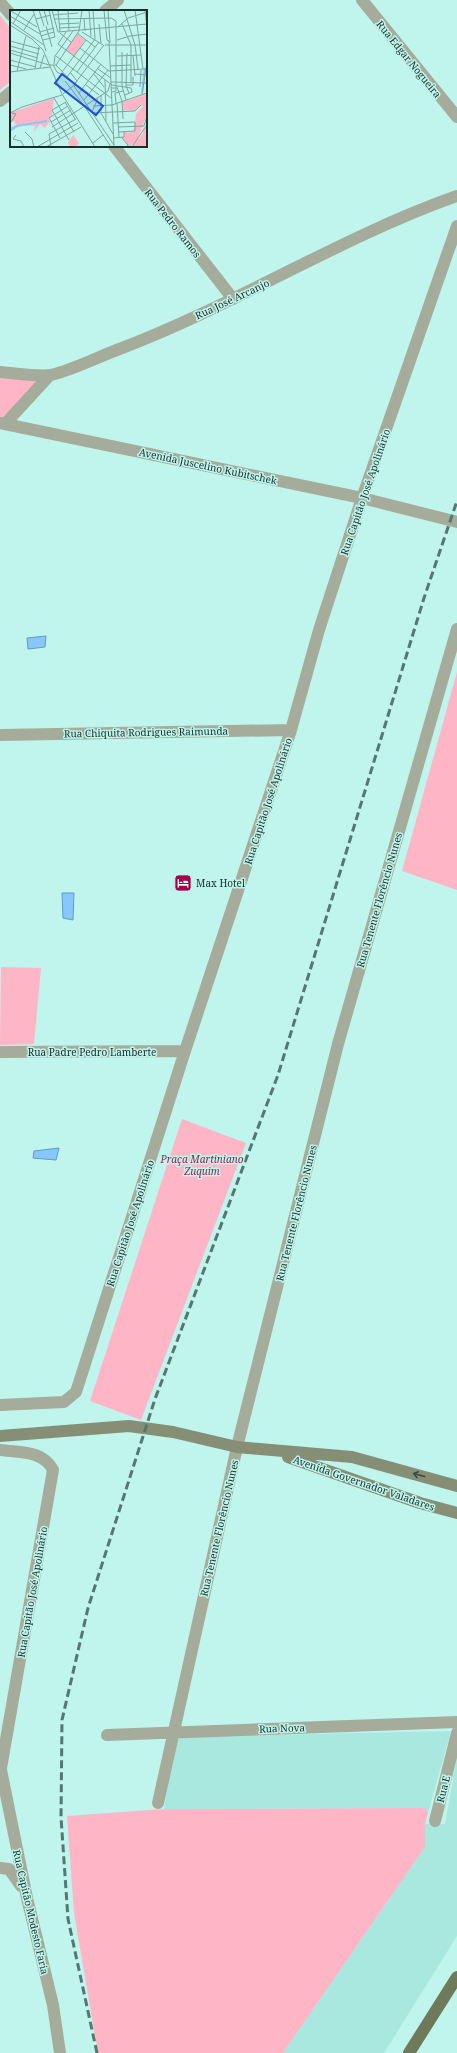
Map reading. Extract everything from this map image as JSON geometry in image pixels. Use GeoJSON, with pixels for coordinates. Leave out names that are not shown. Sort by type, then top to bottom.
{"type":"FeatureCollection","features":[{"type":"Feature","properties":{"kind":"main road"},"geometry":{"type":"LineString","coordinates":[[409,2053],[457,1977]]}},
{"type":"Feature","properties":{"kind":"street"},"geometry":{"type":"LineString","coordinates":[[106,10],[118,0]]}},
{"type":"Feature","properties":{"kind":"street","name":"Rua Edgar Nogueira"},"geometry":{"type":"LineString","coordinates":[[362,0],[457,117]]}},
{"type":"Feature","properties":{"kind":"street"},"geometry":{"type":"LineString","coordinates":[[0,2],[10,14]]}},
{"type":"Feature","properties":{"kind":"street"},"geometry":{"type":"LineString","coordinates":[[0,101],[10,93]]}},
{"type":"Feature","properties":{"kind":"street","name":"Rua Pedro Ramos"},"geometry":{"type":"LineString","coordinates":[[115,147],[233,299]]}},
{"type":"Feature","properties":{"kind":"street","name":"Rua José Arcanjo"},"geometry":{"type":"LineString","coordinates":[[0,372],[50,375],[144,339],[233,299],[370,230],[404,215],[457,196]]}},
{"type":"Feature","properties":{"kind":"street","name":"Rua Capitão José Apolinário"},"geometry":{"type":"LineString","coordinates":[[0,1405],[64,1402],[76,1392],[185,1051],[291,730],[319,630],[362,498],[457,226]]}},
{"type":"Feature","properties":{"kind":"street"},"geometry":{"type":"LineString","coordinates":[[2,423],[50,375]]}},
{"type":"Feature","properties":{"kind":"street","name":"Avenida Juscelino Kubitschek"},"geometry":{"type":"LineString","coordinates":[[2,423],[362,498],[416,510],[457,522]]}},
{"type":"Feature","properties":{"kind":"street","name":"Rua Tenente Florêncio Nunes"},"geometry":{"type":"LineString","coordinates":[[158,1803],[237,1447],[338,1044],[457,629]]}},
{"type":"Feature","properties":{"kind":"street","name":"Rua Chiquita Rodrigues Raimunda"},"geometry":{"type":"LineString","coordinates":[[0,734],[291,730]]}},
{"type":"Feature","properties":{"kind":"street","name":"Rua Padre Pedro Lamberte"},"geometry":{"type":"LineString","coordinates":[[0,1052],[185,1051]]}},
{"type":"Feature","properties":{"kind":"street","name":"Avenida Governador Valadares"},"geometry":{"type":"LineString","coordinates":[[0,1432],[15,1433],[128,1426],[174,1432],[237,1447],[271,1452],[352,1457],[457,1486]]}},
{"type":"Feature","properties":{"kind":"street","name":"Avenida Governador Valadares"},"geometry":{"type":"LineString","coordinates":[[0,1436],[15,1433]]}},
{"type":"Feature","properties":{"kind":"street","name":"Rua Capitão José Apolinário"},"geometry":{"type":"LineString","coordinates":[[0,1450],[41,1456],[49,1462],[53,1470],[0,1772]]}},
{"type":"Feature","properties":{"kind":"street","name":"Avenida Governador Valadares"},"geometry":{"type":"LineString","coordinates":[[271,1452],[420,1504],[457,1513]]}},
{"type":"Feature","properties":{"kind":"street","name":"Rua Nova"},"geometry":{"type":"LineString","coordinates":[[107,1735],[457,1722]]}},
{"type":"Feature","properties":{"kind":"street","name":"Rua E"},"geometry":{"type":"LineString","coordinates":[[434,1821],[457,1733]]}},
{"type":"Feature","properties":{"kind":"street","name":"Rua Capitão Modesto Faria"},"geometry":{"type":"LineString","coordinates":[[0,1772],[27,1898],[53,2005],[60,2053]]}},
{"type":"Feature","properties":{"kind":"street"},"geometry":{"type":"LineString","coordinates":[[0,1868],[9,1869],[15,1875],[27,1898]]}},
{"type":"Feature","properties":{"kind":"shaded area"},"geometry":{"type":"Polygon","coordinates":[[[46,636],[45,647],[28,649],[27,638],[46,636]]]}},
{"type":"Feature","properties":{"kind":"shaded area"},"geometry":{"type":"Polygon","coordinates":[[[62,893],[74,893],[73,920],[63,918],[62,893]]]}},
{"type":"Feature","properties":{"kind":"shaded area"},"geometry":{"type":"Polygon","coordinates":[[[59,1148],[56,1160],[33,1158],[34,1151],[59,1148]]]}},
{"type":"Feature","properties":{"kind":"shaded area"},"geometry":{"type":"Polygon","coordinates":[[[451,1731],[428,1813],[424,1808],[164,1809],[175,1737],[451,1731]]]}},
{"type":"Feature","properties":{"kind":"shaded area"},"geometry":{"type":"Polygon","coordinates":[[[457,1757],[457,1936],[384,2053],[283,2053],[425,1847],[425,1824],[445,1824],[457,1757]]]}},
{"type":"Feature","properties":{"kind":"green space"},"geometry":{"type":"Polygon","coordinates":[[[0,15],[10,28],[10,82],[0,90],[0,15]]]}},
{"type":"Feature","properties":{"kind":"green space"},"geometry":{"type":"Polygon","coordinates":[[[0,372],[50,375],[0,423],[0,372]]]}},
{"type":"Feature","properties":{"kind":"green space"},"geometry":{"type":"Polygon","coordinates":[[[457,672],[457,890],[402,871],[457,672]]]}},
{"type":"Feature","properties":{"kind":"green space"},"geometry":{"type":"Polygon","coordinates":[[[1,967],[41,968],[34,1044],[0,1045],[1,967]]]}},
{"type":"Feature","properties":{"kind":"green space","name":"Praça Martiniano Zuquim"},"geometry":{"type":"Polygon","coordinates":[[[182,1119],[246,1143],[141,1420],[90,1401],[182,1119]]]}},
{"type":"Feature","properties":{"kind":"green space"},"geometry":{"type":"Polygon","coordinates":[[[425,1808],[428,1813],[425,1824],[425,1847],[283,2053],[98,2053],[74,1913],[67,1816],[164,1809],[425,1808]]]}},
{"type":"Feature","properties":{"kind":"railway"},"geometry":{"type":"LineString","coordinates":[[97,2053],[68,1919],[61,1817],[62,1720],[88,1608],[155,1399],[278,1075],[424,598],[457,501]]}},
{"type":"Feature","properties":{"kind":"place","name":"Max Hotel"},"geometry":{"type":"Point","coordinates":[183,883]}}]}
